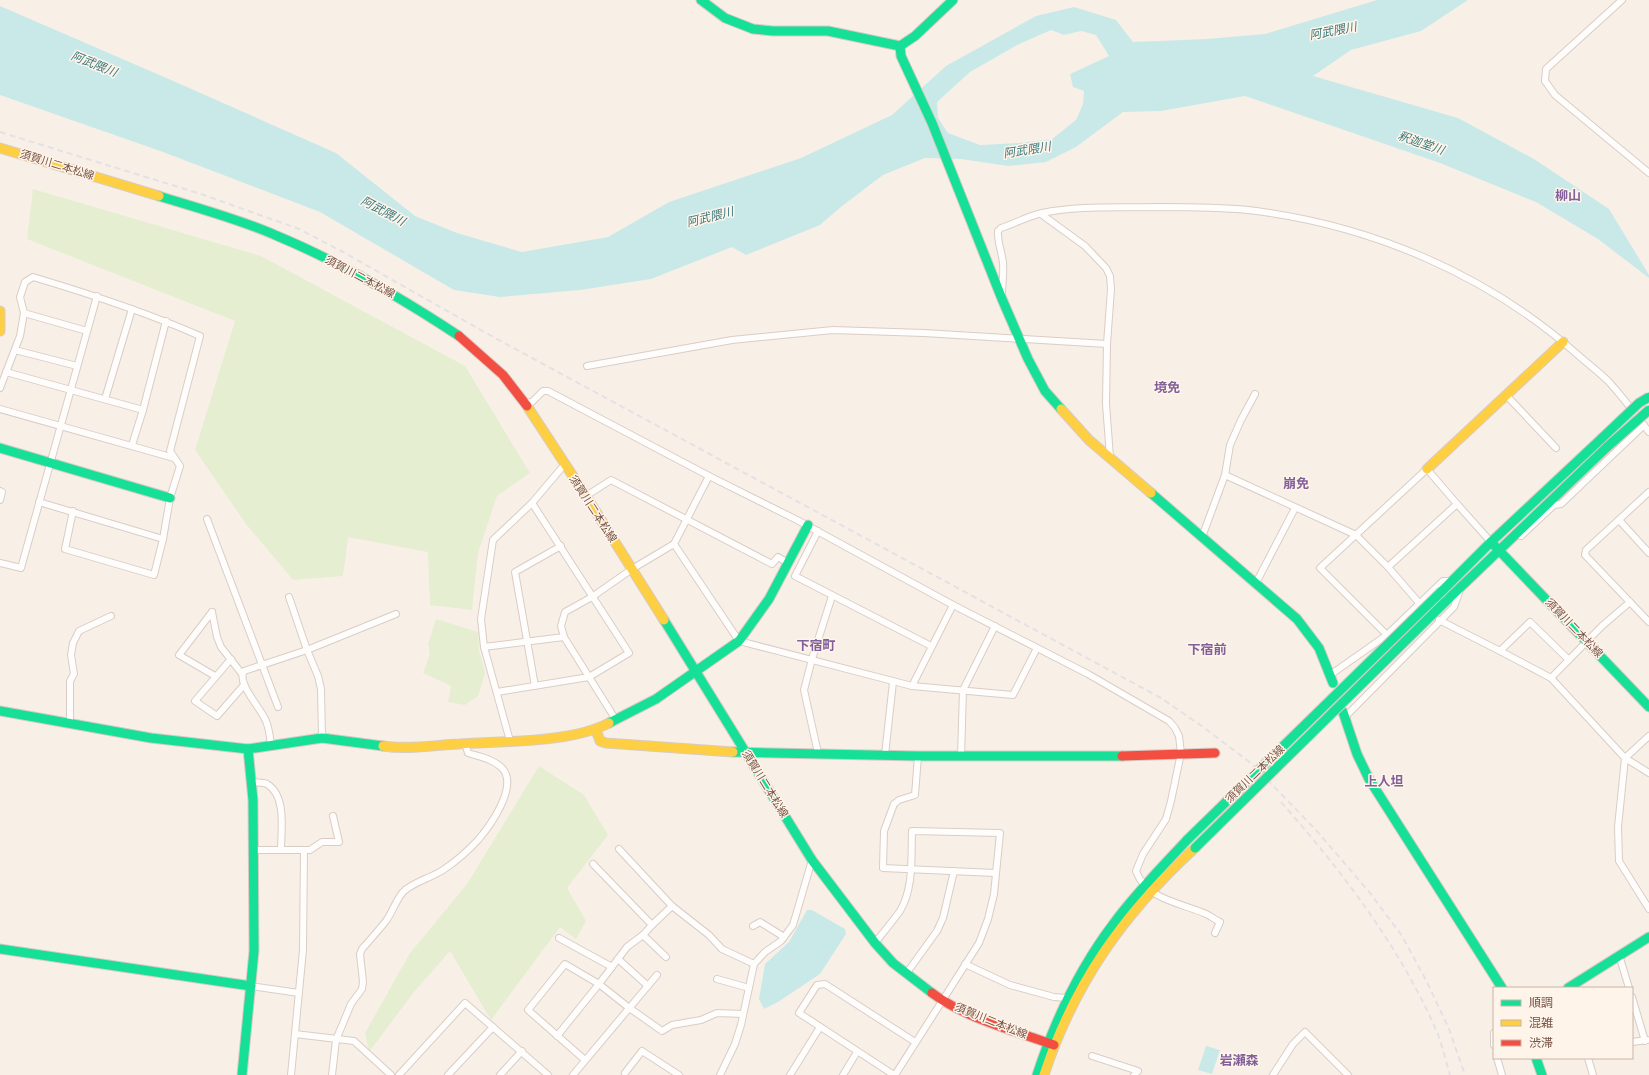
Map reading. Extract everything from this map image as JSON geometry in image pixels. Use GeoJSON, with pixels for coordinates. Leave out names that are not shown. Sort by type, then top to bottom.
{"type":"FeatureCollection","features":[{"type":"Feature","properties":{"kind":"street"},"geometry":{"type":"LineString","coordinates":[[701,0],[725,19],[753,28],[771,31],[830,31],[900,46],[915,36],[953,0]]}},
{"type":"Feature","properties":{"kind":"street"},"geometry":{"type":"LineString","coordinates":[[1622,0],[1546,69],[1545,81],[1555,95],[1649,173]]}},
{"type":"Feature","properties":{"kind":"street"},"geometry":{"type":"LineString","coordinates":[[900,46],[902,56],[932,123],[1002,299],[1028,359],[1045,391],[1084,435],[1297,619],[1307,630],[1319,648],[1332,679],[1388,635],[1443,581],[1452,581]]}},
{"type":"Feature","properties":{"kind":"street","name":"須賀川二本松線"},"geometry":{"type":"LineString","coordinates":[[0,148],[204,210],[274,234],[337,264],[408,302],[463,338],[503,375],[525,403],[632,569],[812,860],[875,943],[893,963],[943,1001],[978,1018],[1050,1044]]}},
{"type":"Feature","properties":{"kind":"street"},"geometry":{"type":"LineString","coordinates":[[1002,299],[1003,265],[1002,251],[997,237],[998,231],[1001,228],[1041,214],[1082,208],[1196,207],[1260,212],[1328,226],[1395,246],[1440,264],[1496,294],[1553,333],[1608,381],[1649,432]]}},
{"type":"Feature","properties":{"kind":"street"},"geometry":{"type":"LineString","coordinates":[[1041,214],[1085,246],[1106,268],[1110,276],[1111,289],[1107,344],[1106,404],[1110,457]]}},
{"type":"Feature","properties":{"kind":"street"},"geometry":{"type":"LineString","coordinates":[[0,388],[20,336],[24,313],[20,297],[25,282],[33,277],[97,296],[166,321],[200,336],[170,451],[180,466],[170,498],[163,539],[154,575],[65,548],[73,511]]}},
{"type":"Feature","properties":{"kind":"street"},"geometry":{"type":"LineString","coordinates":[[0,563],[21,568],[62,426],[97,296]]}},
{"type":"Feature","properties":{"kind":"street"},"geometry":{"type":"LineString","coordinates":[[105,399],[132,309]]}},
{"type":"Feature","properties":{"kind":"street"},"geometry":{"type":"LineString","coordinates":[[0,311],[2,326],[0,331]]}},
{"type":"Feature","properties":{"kind":"street"},"geometry":{"type":"LineString","coordinates":[[24,313],[87,331]]}},
{"type":"Feature","properties":{"kind":"street"},"geometry":{"type":"LineString","coordinates":[[132,445],[143,410],[166,321]]}},
{"type":"Feature","properties":{"kind":"street"},"geometry":{"type":"LineString","coordinates":[[587,366],[732,340],[833,330],[924,333],[1107,344]]}},
{"type":"Feature","properties":{"kind":"street"},"geometry":{"type":"LineString","coordinates":[[1388,635],[1320,568],[1563,342]]}},
{"type":"Feature","properties":{"kind":"street"},"geometry":{"type":"LineString","coordinates":[[15,350],[77,366]]}},
{"type":"Feature","properties":{"kind":"street"},"geometry":{"type":"LineString","coordinates":[[6,372],[143,410]]}},
{"type":"Feature","properties":{"kind":"street"},"geometry":{"type":"LineString","coordinates":[[525,403],[532,402],[543,391],[548,391],[709,476],[808,525],[953,605],[1112,687],[1169,721],[1179,736],[1181,753],[1172,801],[1166,818],[1143,854],[1136,871],[1138,878],[1148,888],[1166,900],[1206,914],[1220,922],[1215,933]]}},
{"type":"Feature","properties":{"kind":"street"},"geometry":{"type":"LineString","coordinates":[[1202,536],[1225,475],[1230,445],[1255,394]]}},
{"type":"Feature","properties":{"kind":"street"},"geometry":{"type":"LineString","coordinates":[[1506,395],[1556,448]]}},
{"type":"Feature","properties":{"kind":"street"},"geometry":{"type":"LineString","coordinates":[[1495,546],[1601,439],[1639,403],[1649,397]]}},
{"type":"Feature","properties":{"kind":"street"},"geometry":{"type":"LineString","coordinates":[[0,409],[174,458]]}},
{"type":"Feature","properties":{"kind":"street"},"geometry":{"type":"LineString","coordinates":[[1495,546],[1515,534],[1607,447],[1649,410]]}},
{"type":"Feature","properties":{"kind":"street"},"geometry":{"type":"LineString","coordinates":[[1515,534],[1521,536],[1554,505],[1561,504],[1644,425]]}},
{"type":"Feature","properties":{"kind":"street"},"geometry":{"type":"LineString","coordinates":[[0,448],[50,464],[170,498]]}},
{"type":"Feature","properties":{"kind":"street"},"geometry":{"type":"LineString","coordinates":[[510,741],[484,647],[481,619],[493,540],[532,503],[565,464]]}},
{"type":"Feature","properties":{"kind":"street"},"geometry":{"type":"LineString","coordinates":[[1427,469],[1495,546]]}},
{"type":"Feature","properties":{"kind":"street"},"geometry":{"type":"LineString","coordinates":[[1225,475],[1356,535],[1388,567],[1420,604]]}},
{"type":"Feature","properties":{"kind":"street"},"geometry":{"type":"LineString","coordinates":[[616,720],[564,637],[561,626],[565,612],[592,597],[632,569],[674,544],[709,476]]}},
{"type":"Feature","properties":{"kind":"street"},"geometry":{"type":"LineString","coordinates":[[586,496],[611,480],[772,564],[778,557],[788,563]]}},
{"type":"Feature","properties":{"kind":"street"},"geometry":{"type":"LineString","coordinates":[[0,491],[2,492],[0,500]]}},
{"type":"Feature","properties":{"kind":"street"},"geometry":{"type":"LineString","coordinates":[[1649,492],[1586,550],[1585,555],[1649,622]]}},
{"type":"Feature","properties":{"kind":"street"},"geometry":{"type":"LineString","coordinates":[[39,502],[163,539]]}},
{"type":"Feature","properties":{"kind":"street"},"geometry":{"type":"LineString","coordinates":[[497,692],[589,676],[629,653],[532,503]]}},
{"type":"Feature","properties":{"kind":"street"},"geometry":{"type":"LineString","coordinates":[[1388,567],[1457,504]]}},
{"type":"Feature","properties":{"kind":"street"},"geometry":{"type":"LineString","coordinates":[[1256,583],[1295,508]]}},
{"type":"Feature","properties":{"kind":"street"},"geometry":{"type":"LineString","coordinates":[[207,519],[278,707]]}},
{"type":"Feature","properties":{"kind":"street"},"geometry":{"type":"LineString","coordinates":[[1619,520],[1649,553]]}},
{"type":"Feature","properties":{"kind":"street"},"geometry":{"type":"LineString","coordinates":[[0,711],[70,725],[159,739],[248,749],[322,738],[387,747],[408,747],[554,738],[596,730],[656,699],[738,641],[769,599],[808,525]]}},
{"type":"Feature","properties":{"kind":"street"},"geometry":{"type":"LineString","coordinates":[[1495,546],[1510,531],[1523,526]]}},
{"type":"Feature","properties":{"kind":"street"},"geometry":{"type":"LineString","coordinates":[[818,531],[795,576],[931,646]]}},
{"type":"Feature","properties":{"kind":"street"},"geometry":{"type":"LineString","coordinates":[[674,544],[738,641],[912,686],[1013,695],[1037,648]]}},
{"type":"Feature","properties":{"kind":"street"},"geometry":{"type":"LineString","coordinates":[[535,686],[515,572],[561,546]]}},
{"type":"Feature","properties":{"kind":"street","name":"須賀川二本松線"},"geometry":{"type":"LineString","coordinates":[[1050,1044],[1068,998],[1104,937],[1188,840],[1464,568],[1475,567],[1495,546]]}},
{"type":"Feature","properties":{"kind":"street","name":"須賀川二本松線"},"geometry":{"type":"LineString","coordinates":[[1050,1044],[1110,942],[1148,888],[1195,848],[1462,586],[1495,546]]}},
{"type":"Feature","properties":{"kind":"street","name":"須賀川二本松線"},"geometry":{"type":"LineString","coordinates":[[1495,546],[1649,707]]}},
{"type":"Feature","properties":{"kind":"street"},"geometry":{"type":"LineString","coordinates":[[1462,586],[1454,607],[1344,714],[1357,754],[1369,779],[1501,987]]}},
{"type":"Feature","properties":{"kind":"street"},"geometry":{"type":"LineString","coordinates":[[818,753],[804,690],[832,596]]}},
{"type":"Feature","properties":{"kind":"street"},"geometry":{"type":"LineString","coordinates":[[290,597],[307,650],[318,676],[321,689],[322,738]]}},
{"type":"Feature","properties":{"kind":"street"},"geometry":{"type":"LineString","coordinates":[[1550,678],[1587,641],[1630,602]]}},
{"type":"Feature","properties":{"kind":"street"},"geometry":{"type":"LineString","coordinates":[[912,686],[953,605]]}},
{"type":"Feature","properties":{"kind":"street"},"geometry":{"type":"LineString","coordinates":[[215,676],[179,655],[212,612],[217,637],[221,647],[242,674],[244,685],[261,710],[267,723],[271,745]]}},
{"type":"Feature","properties":{"kind":"street"},"geometry":{"type":"LineString","coordinates":[[242,674],[244,671],[307,650],[396,614]]}},
{"type":"Feature","properties":{"kind":"street"},"geometry":{"type":"LineString","coordinates":[[70,725],[70,682],[74,674],[70,655],[73,643],[79,631],[111,616]]}},
{"type":"Feature","properties":{"kind":"street"},"geometry":{"type":"LineString","coordinates":[[1439,620],[1550,678],[1625,758],[1649,773]]}},
{"type":"Feature","properties":{"kind":"street"},"geometry":{"type":"LineString","coordinates":[[1500,651],[1530,622],[1569,660]]}},
{"type":"Feature","properties":{"kind":"street"},"geometry":{"type":"LineString","coordinates":[[961,756],[963,690],[995,626]]}},
{"type":"Feature","properties":{"kind":"street"},"geometry":{"type":"LineString","coordinates":[[484,647],[564,637]]}},
{"type":"Feature","properties":{"kind":"street"},"geometry":{"type":"LineString","coordinates":[[231,659],[195,701],[217,716],[244,685]]}},
{"type":"Feature","properties":{"kind":"street"},"geometry":{"type":"LineString","coordinates":[[885,755],[893,682]]}},
{"type":"Feature","properties":{"kind":"street"},"geometry":{"type":"LineString","coordinates":[[596,730],[600,741],[606,743],[746,754],[818,753],[918,756],[1133,756],[1181,753],[1215,753]]}},
{"type":"Feature","properties":{"kind":"street"},"geometry":{"type":"LineString","coordinates":[[1649,736],[1625,758],[1618,827],[1619,860],[1649,909]]}},
{"type":"Feature","properties":{"kind":"street"},"geometry":{"type":"LineString","coordinates":[[332,1075],[336,1040],[351,1004],[362,989],[363,982],[360,954],[362,949],[386,921],[403,892],[442,871],[476,842],[488,827],[506,795],[508,785],[507,777],[502,769],[492,761],[468,753],[465,743]]}},
{"type":"Feature","properties":{"kind":"street"},"geometry":{"type":"LineString","coordinates":[[242,1075],[252,986],[254,951],[254,850],[248,749]]}},
{"type":"Feature","properties":{"kind":"street"},"geometry":{"type":"LineString","coordinates":[[918,756],[915,795],[899,800],[894,804],[884,831],[883,868],[995,873]]}},
{"type":"Feature","properties":{"kind":"street"},"geometry":{"type":"LineString","coordinates":[[251,782],[266,783],[275,792],[282,810],[280,850]]}},
{"type":"Feature","properties":{"kind":"street"},"geometry":{"type":"LineString","coordinates":[[254,850],[310,850],[322,842],[339,842],[333,816]]}},
{"type":"Feature","properties":{"kind":"street"},"geometry":{"type":"LineString","coordinates":[[875,943],[900,910],[906,897],[911,870],[912,831],[1000,833],[994,894],[988,919],[979,943],[927,1027],[915,1042],[895,1075],[857,1052],[799,1013],[817,985],[825,984],[915,1042]]}},
{"type":"Feature","properties":{"kind":"street"},"geometry":{"type":"LineString","coordinates":[[619,849],[672,906],[709,935],[722,949],[754,964]]}},
{"type":"Feature","properties":{"kind":"street"},"geometry":{"type":"LineString","coordinates":[[291,1075],[303,950],[304,850]]}},
{"type":"Feature","properties":{"kind":"street"},"geometry":{"type":"LineString","coordinates":[[720,1075],[735,1044],[754,964],[765,952],[784,937],[793,925],[812,860]]}},
{"type":"Feature","properties":{"kind":"street"},"geometry":{"type":"LineString","coordinates":[[593,864],[652,924]]}},
{"type":"Feature","properties":{"kind":"street"},"geometry":{"type":"LineString","coordinates":[[906,974],[937,931],[944,918],[954,871]]}},
{"type":"Feature","properties":{"kind":"street"},"geometry":{"type":"LineString","coordinates":[[557,1036],[627,947],[643,935],[652,924],[672,906]]}},
{"type":"Feature","properties":{"kind":"street"},"geometry":{"type":"LineString","coordinates":[[753,926],[760,922],[784,937]]}},
{"type":"Feature","properties":{"kind":"street"},"geometry":{"type":"LineString","coordinates":[[643,935],[666,957]]}},
{"type":"Feature","properties":{"kind":"street"},"geometry":{"type":"LineString","coordinates":[[1570,987],[1649,937]]}},
{"type":"Feature","properties":{"kind":"street"},"geometry":{"type":"LineString","coordinates":[[559,938],[612,967]]}},
{"type":"Feature","properties":{"kind":"street"},"geometry":{"type":"LineString","coordinates":[[0,949],[299,993]]}},
{"type":"Feature","properties":{"kind":"street"},"geometry":{"type":"LineString","coordinates":[[1619,955],[1629,987]]}},
{"type":"Feature","properties":{"kind":"street"},"geometry":{"type":"LineString","coordinates":[[618,959],[648,986]]}},
{"type":"Feature","properties":{"kind":"street"},"geometry":{"type":"LineString","coordinates":[[585,1060],[528,1010],[565,964],[599,984],[628,1008],[662,1031],[672,1025],[701,1020],[717,1013],[743,1014]]}},
{"type":"Feature","properties":{"kind":"street"},"geometry":{"type":"LineString","coordinates":[[966,964],[1010,985],[1054,997],[1068,998]]}},
{"type":"Feature","properties":{"kind":"street"},"geometry":{"type":"LineString","coordinates":[[573,1075],[656,975]]}},
{"type":"Feature","properties":{"kind":"street"},"geometry":{"type":"LineString","coordinates":[[717,979],[749,988]]}},
{"type":"Feature","properties":{"kind":"street"},"geometry":{"type":"LineString","coordinates":[[1633,1000],[1647,1040],[1633,1042]]}},
{"type":"Feature","properties":{"kind":"street"},"geometry":{"type":"LineString","coordinates":[[399,1075],[466,1003],[548,1075]]}},
{"type":"Feature","properties":{"kind":"street"},"geometry":{"type":"LineString","coordinates":[[448,1075],[493,1027]]}},
{"type":"Feature","properties":{"kind":"street"},"geometry":{"type":"LineString","coordinates":[[790,1075],[820,1027]]}},
{"type":"Feature","properties":{"kind":"street"},"geometry":{"type":"LineString","coordinates":[[1273,1075],[1293,1044],[1305,1032],[1348,1075]]}},
{"type":"Feature","properties":{"kind":"street"},"geometry":{"type":"LineString","coordinates":[[295,1034],[354,1041],[391,1075]]}},
{"type":"Feature","properties":{"kind":"street"},"geometry":{"type":"LineString","coordinates":[[1037,1075],[1050,1044]]}},
{"type":"Feature","properties":{"kind":"street"},"geometry":{"type":"LineString","coordinates":[[1044,1075],[1050,1044]]}},
{"type":"Feature","properties":{"kind":"street"},"geometry":{"type":"LineString","coordinates":[[500,1075],[522,1051]]}},
{"type":"Feature","properties":{"kind":"street"},"geometry":{"type":"LineString","coordinates":[[625,1072],[642,1051],[670,1073],[679,1075]]}},
{"type":"Feature","properties":{"kind":"street"},"geometry":{"type":"LineString","coordinates":[[843,1075],[857,1052]]}},
{"type":"Feature","properties":{"kind":"street"},"geometry":{"type":"LineString","coordinates":[[1092,1056],[1138,1071],[1134,1075]]}},
{"type":"Feature","properties":{"kind":"street"},"geometry":{"type":"LineString","coordinates":[[1497,1059],[1502,1075]]}},
{"type":"Feature","properties":{"kind":"street"},"geometry":{"type":"LineString","coordinates":[[1536,1059],[1542,1075]]}},
{"type":"Feature","properties":{"kind":"street"},"geometry":{"type":"LineString","coordinates":[[1588,1059],[1593,1075]]}},
{"type":"Feature","properties":{"kind":"green space"},"geometry":{"type":"Polygon","coordinates":[[[33,189],[261,256],[465,366],[530,473],[497,496],[478,553],[472,610],[430,605],[428,552],[348,537],[343,576],[293,580],[246,524],[195,450],[235,321],[27,239],[33,189]]]}},
{"type":"Feature","properties":{"kind":"green space"},"geometry":{"type":"Polygon","coordinates":[[[436,619],[478,632],[479,650],[485,673],[478,696],[465,705],[448,702],[451,686],[423,673],[430,654],[428,644],[436,619]]]}},
{"type":"Feature","properties":{"kind":"green space"},"geometry":{"type":"Polygon","coordinates":[[[539,766],[584,795],[608,835],[567,888],[586,921],[576,939],[560,927],[491,1020],[450,951],[414,992],[369,1052],[365,1033],[410,953],[467,884],[539,766]]]}},
{"type":"Feature","properties":{"kind":"water"},"geometry":{"type":"Polygon","coordinates":[[[1377,0],[1468,0],[1421,31],[1351,50],[1313,76],[1458,118],[1534,159],[1609,209],[1649,275],[1649,278],[1598,239],[1536,202],[1440,163],[1245,96],[1161,111],[1123,112],[1076,147],[1046,162],[1008,166],[961,159],[925,158],[883,175],[842,206],[820,225],[746,255],[732,247],[651,279],[580,290],[500,297],[454,290],[320,212],[163,152],[0,95],[0,6],[336,153],[415,216],[457,233],[522,252],[608,237],[669,202],[801,158],[892,115],[946,66],[1036,16],[1074,7],[1116,20],[1133,42],[1207,39],[1265,34],[1377,0]],[[1051,30],[1017,45],[970,72],[937,102],[938,118],[948,133],[980,145],[1019,143],[1052,139],[1076,120],[1083,104],[1084,91],[1073,87],[1070,74],[1109,56],[1096,35],[1081,31],[1064,35],[1051,30]]]}},
{"type":"Feature","properties":{"kind":"water"},"geometry":{"type":"Polygon","coordinates":[[[807,910],[812,910],[845,929],[846,934],[820,974],[778,1002],[764,1009],[759,999],[765,964],[789,942],[807,910]]]}},
{"type":"Feature","properties":{"kind":"water"},"geometry":{"type":"Polygon","coordinates":[[[1206,1046],[1220,1050],[1212,1074],[1198,1070],[1206,1046]]]}},
{"type":"Feature","properties":{"kind":"railway"},"geometry":{"type":"LineString","coordinates":[[0,132],[201,194],[299,229],[343,252],[495,338],[1161,698],[1252,764],[1316,830],[1370,893],[1402,936],[1426,980],[1449,1029],[1465,1075]]}},
{"type":"Feature","properties":{"kind":"railway"},"geometry":{"type":"LineString","coordinates":[[1281,802],[1326,855],[1368,911],[1406,970],[1437,1032],[1450,1075]]}},
{"type":"Feature","properties":{"kind":"traffic: fast"},"geometry":{"type":"LineString","coordinates":[[701,0],[725,18],[753,29],[773,31],[828,31],[900,46],[915,36],[953,0]]}},
{"type":"Feature","properties":{"kind":"traffic: fast"},"geometry":{"type":"LineString","coordinates":[[900,46],[901,56],[932,123],[1002,299],[1028,359],[1045,391],[1061,409]]}},
{"type":"Feature","properties":{"kind":"traffic: fast"},"geometry":{"type":"LineString","coordinates":[[159,196],[247,224],[299,245],[369,281],[459,336]]}},
{"type":"Feature","properties":{"kind":"traffic: fast"},"geometry":{"type":"LineString","coordinates":[[1601,439],[1639,403],[1649,397]]}},
{"type":"Feature","properties":{"kind":"traffic: fast"},"geometry":{"type":"LineString","coordinates":[[1607,447],[1649,410]]}},
{"type":"Feature","properties":{"kind":"traffic: fast"},"geometry":{"type":"LineString","coordinates":[[1442,591],[1491,542],[1601,439]]}},
{"type":"Feature","properties":{"kind":"traffic: fast"},"geometry":{"type":"LineString","coordinates":[[1444,603],[1607,447]]}},
{"type":"Feature","properties":{"kind":"traffic: fast"},"geometry":{"type":"LineString","coordinates":[[0,448],[170,498]]}},
{"type":"Feature","properties":{"kind":"traffic: fast"},"geometry":{"type":"LineString","coordinates":[[1151,493],[1297,619],[1319,648],[1333,683]]}},
{"type":"Feature","properties":{"kind":"traffic: fast"},"geometry":{"type":"LineString","coordinates":[[609,723],[656,699],[739,641],[769,599],[808,525]]}},
{"type":"Feature","properties":{"kind":"traffic: fast"},"geometry":{"type":"LineString","coordinates":[[1491,542],[1649,707]]}},
{"type":"Feature","properties":{"kind":"traffic: fast"},"geometry":{"type":"LineString","coordinates":[[1187,840],[1442,591]]}},
{"type":"Feature","properties":{"kind":"traffic: fast"},"geometry":{"type":"LineString","coordinates":[[1195,848],[1444,603]]}},
{"type":"Feature","properties":{"kind":"traffic: fast"},"geometry":{"type":"LineString","coordinates":[[664,620],[812,860],[875,943],[893,963],[932,993]]}},
{"type":"Feature","properties":{"kind":"traffic: fast"},"geometry":{"type":"LineString","coordinates":[[0,711],[151,738],[248,749],[322,738],[383,746]]}},
{"type":"Feature","properties":{"kind":"traffic: fast"},"geometry":{"type":"LineString","coordinates":[[1343,712],[1357,754],[1369,779],[1501,987]]}},
{"type":"Feature","properties":{"kind":"traffic: fast"},"geometry":{"type":"LineString","coordinates":[[242,1075],[254,951],[253,800],[248,749]]}},
{"type":"Feature","properties":{"kind":"traffic: fast"},"geometry":{"type":"LineString","coordinates":[[733,752],[918,756],[1122,756]]}},
{"type":"Feature","properties":{"kind":"traffic: fast"},"geometry":{"type":"LineString","coordinates":[[1037,1075],[1060,1015],[1069,996],[1101,940],[1149,880],[1187,840]]}},
{"type":"Feature","properties":{"kind":"traffic: fast"},"geometry":{"type":"LineString","coordinates":[[1570,987],[1649,937]]}},
{"type":"Feature","properties":{"kind":"traffic: fast"},"geometry":{"type":"LineString","coordinates":[[0,949],[251,986]]}},
{"type":"Feature","properties":{"kind":"traffic: fast"},"geometry":{"type":"LineString","coordinates":[[1536,1059],[1542,1075]]}},
{"type":"Feature","properties":{"kind":"traffic: slow"},"geometry":{"type":"LineString","coordinates":[[0,148],[159,196]]}},
{"type":"Feature","properties":{"kind":"traffic: slow"},"geometry":{"type":"LineString","coordinates":[[0,311],[0,331]]}},
{"type":"Feature","properties":{"kind":"traffic: slow"},"geometry":{"type":"LineString","coordinates":[[1427,469],[1563,342]]}},
{"type":"Feature","properties":{"kind":"traffic: slow"},"geometry":{"type":"LineString","coordinates":[[527,406],[664,620]]}},
{"type":"Feature","properties":{"kind":"traffic: slow"},"geometry":{"type":"LineString","coordinates":[[1061,409],[1089,440],[1151,493]]}},
{"type":"Feature","properties":{"kind":"traffic: slow"},"geometry":{"type":"LineString","coordinates":[[383,746],[412,747],[556,738],[593,730],[609,723]]}},
{"type":"Feature","properties":{"kind":"traffic: slow"},"geometry":{"type":"LineString","coordinates":[[596,730],[600,741],[606,743],[733,752]]}},
{"type":"Feature","properties":{"kind":"traffic: slow"},"geometry":{"type":"LineString","coordinates":[[1044,1075],[1056,1041],[1070,1010],[1104,951],[1146,898],[1195,848]]}},
{"type":"Feature","properties":{"kind":"traffic: jam"},"geometry":{"type":"LineString","coordinates":[[459,336],[503,375],[527,406]]}},
{"type":"Feature","properties":{"kind":"traffic: jam"},"geometry":{"type":"LineString","coordinates":[[1122,756],[1215,753]]}},
{"type":"Feature","properties":{"kind":"traffic: jam"},"geometry":{"type":"LineString","coordinates":[[932,993],[975,1017],[1054,1045]]}},
{"type":"Feature","properties":{"kind":"district","name":"柳山"},"geometry":{"type":"Point","coordinates":[1568,195]}},
{"type":"Feature","properties":{"kind":"district","name":"境免"},"geometry":{"type":"Point","coordinates":[1167,387]}},
{"type":"Feature","properties":{"kind":"district","name":"崩免"},"geometry":{"type":"Point","coordinates":[1296,483]}},
{"type":"Feature","properties":{"kind":"district","name":"下宿町"},"geometry":{"type":"Point","coordinates":[816,645]}},
{"type":"Feature","properties":{"kind":"district","name":"下宿前"},"geometry":{"type":"Point","coordinates":[1207,649]}},
{"type":"Feature","properties":{"kind":"district","name":"上人坦"},"geometry":{"type":"Point","coordinates":[1384,781]}},
{"type":"Feature","properties":{"kind":"district","name":"岩瀬森"},"geometry":{"type":"Point","coordinates":[1239,1060]}},
{"type":"Feature","properties":{"kind":"water label","name":"阿武隈川"},"geometry":{"type":"Point","coordinates":[1333,31]}},
{"type":"Feature","properties":{"kind":"water label","name":"阿武隈川"},"geometry":{"type":"Point","coordinates":[94,64]}},
{"type":"Feature","properties":{"kind":"water label","name":"釈迦堂川"},"geometry":{"type":"Point","coordinates":[1421,143]}},
{"type":"Feature","properties":{"kind":"water label","name":"阿武隈川"},"geometry":{"type":"Point","coordinates":[1027,150]}},
{"type":"Feature","properties":{"kind":"water label","name":"阿武隈川"},"geometry":{"type":"Point","coordinates":[383,211]}},
{"type":"Feature","properties":{"kind":"water label","name":"阿武隈川"},"geometry":{"type":"Point","coordinates":[710,217]}}]}
